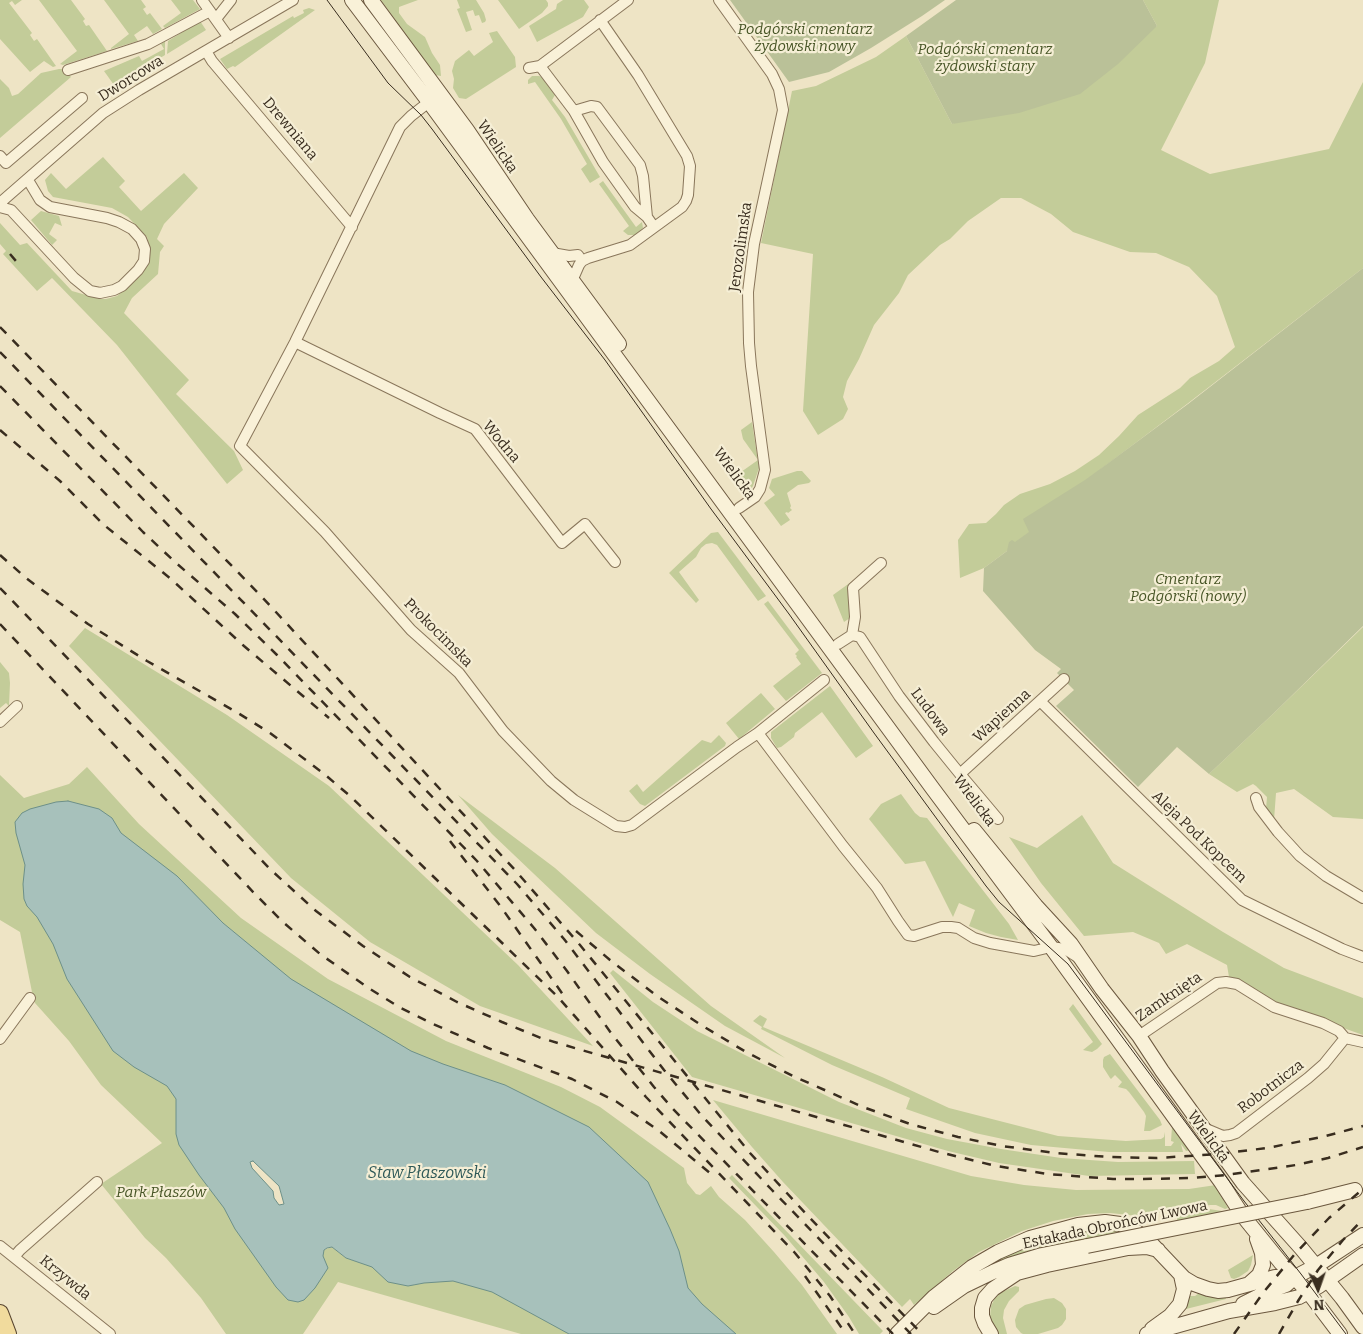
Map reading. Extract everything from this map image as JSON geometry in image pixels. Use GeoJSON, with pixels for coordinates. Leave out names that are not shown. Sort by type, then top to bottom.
{"type":"FeatureCollection","features":[{"type":"Feature","properties":{"kind":"main road","name":"Wielicka"},"geometry":{"type":"LineString","coordinates":[[352,0],[430,102],[1051,948],[1206,1161],[1254,1231],[1308,1293],[1340,1334]]}},
{"type":"Feature","properties":{"kind":"main road","name":"Wielicka"},"geometry":{"type":"LineString","coordinates":[[371,0],[467,130],[512,198],[572,281],[978,834],[1036,906],[1071,944],[1248,1189],[1328,1280],[1363,1326]]}},
{"type":"Feature","properties":{"kind":"main road","name":"Estakada Obrońców Lwowa"},"geometry":{"type":"LineString","coordinates":[[898,1334],[964,1286],[993,1272],[1025,1260],[1307,1202],[1355,1190]]}},
{"type":"Feature","properties":{"kind":"main road"},"geometry":{"type":"LineString","coordinates":[[898,1334],[934,1297],[972,1267],[1010,1247],[1043,1234],[1078,1225],[1105,1222],[1126,1226],[1139,1233],[1181,1275],[1194,1284],[1214,1290],[1228,1290],[1276,1277],[1294,1277]]}},
{"type":"Feature","properties":{"kind":"main road"},"geometry":{"type":"LineString","coordinates":[[1246,1286],[1258,1277],[1263,1265],[1262,1253],[1254,1231]]}},
{"type":"Feature","properties":{"kind":"main road"},"geometry":{"type":"LineString","coordinates":[[1229,1311],[1286,1285],[1294,1277],[1316,1266],[1363,1235]]}},
{"type":"Feature","properties":{"kind":"main road"},"geometry":{"type":"LineString","coordinates":[[991,1334],[982,1316],[985,1298],[993,1289],[1017,1273],[1128,1248],[1147,1247],[1159,1251]]}},
{"type":"Feature","properties":{"kind":"main road"},"geometry":{"type":"LineString","coordinates":[[1146,1334],[1229,1311],[1299,1297],[1328,1280],[1363,1255]]}},
{"type":"Feature","properties":{"kind":"main road"},"geometry":{"type":"LineString","coordinates":[[1146,1334],[1170,1316],[1180,1304],[1184,1289],[1181,1275]]}},
{"type":"Feature","properties":{"kind":"main road"},"geometry":{"type":"LineString","coordinates":[[0,1313],[8,1334]]}},
{"type":"Feature","properties":{"kind":"street"},"geometry":{"type":"LineString","coordinates":[[202,0],[229,38]]}},
{"type":"Feature","properties":{"kind":"street"},"geometry":{"type":"LineString","coordinates":[[68,70],[148,44],[213,15],[231,0]]}},
{"type":"Feature","properties":{"kind":"street","name":"Dworcowa"},"geometry":{"type":"LineString","coordinates":[[0,203],[104,113],[139,90],[294,0]]}},
{"type":"Feature","properties":{"kind":"street"},"geometry":{"type":"LineString","coordinates":[[529,68],[540,66],[628,0]]}},
{"type":"Feature","properties":{"kind":"street","name":"Jerozolimska"},"geometry":{"type":"LineString","coordinates":[[720,0],[772,74],[779,89],[782,110],[754,244],[748,292],[751,368],[765,470],[760,489],[755,497],[739,508]]}},
{"type":"Feature","properties":{"kind":"street"},"geometry":{"type":"LineString","coordinates":[[552,253],[588,258],[630,245],[682,207],[688,195],[689,161],[638,75],[600,20]]}},
{"type":"Feature","properties":{"kind":"street","name":"Drewniana"},"geometry":{"type":"LineString","coordinates":[[206,51],[212,61],[352,227]]}},
{"type":"Feature","properties":{"kind":"street"},"geometry":{"type":"LineString","coordinates":[[540,66],[574,111],[603,162],[635,207],[647,217],[654,227]]}},
{"type":"Feature","properties":{"kind":"street"},"geometry":{"type":"LineString","coordinates":[[0,156],[6,163],[82,98]]}},
{"type":"Feature","properties":{"kind":"street"},"geometry":{"type":"LineString","coordinates":[[295,342],[400,127],[430,102]]}},
{"type":"Feature","properties":{"kind":"street"},"geometry":{"type":"LineString","coordinates":[[574,111],[591,106],[596,107],[640,165],[643,176],[647,217]]}},
{"type":"Feature","properties":{"kind":"street"},"geometry":{"type":"LineString","coordinates":[[0,207],[11,210],[74,278],[90,291],[100,293],[114,290],[122,286],[138,270],[144,261],[145,250],[141,239],[132,229],[107,218],[50,208],[40,200],[28,180]]}},
{"type":"Feature","properties":{"kind":"street"},"geometry":{"type":"LineString","coordinates":[[572,281],[580,258]]}},
{"type":"Feature","properties":{"kind":"street","name":"Prokocimska"},"geometry":{"type":"LineString","coordinates":[[295,342],[240,446],[325,532],[412,630],[459,673],[503,731],[551,781],[574,800],[616,826],[625,827],[632,825],[737,747],[758,734]]}},
{"type":"Feature","properties":{"kind":"street","name":"Wodna"},"geometry":{"type":"LineString","coordinates":[[295,342],[440,414],[475,429],[562,544],[585,524],[615,562]]}},
{"type":"Feature","properties":{"kind":"street"},"geometry":{"type":"LineString","coordinates":[[838,644],[852,635],[854,617],[853,588],[881,563]]}},
{"type":"Feature","properties":{"kind":"street","name":"Ludowa"},"geometry":{"type":"LineString","coordinates":[[852,635],[860,637],[899,696],[998,819]]}},
{"type":"Feature","properties":{"kind":"street","name":"Wapienna"},"geometry":{"type":"LineString","coordinates":[[960,774],[1064,679]]}},
{"type":"Feature","properties":{"kind":"street"},"geometry":{"type":"LineString","coordinates":[[758,734],[824,680]]}},
{"type":"Feature","properties":{"kind":"street","name":"Aleja Pod Kopcem"},"geometry":{"type":"LineString","coordinates":[[1040,701],[1242,900],[1342,949],[1363,957]]}},
{"type":"Feature","properties":{"kind":"street"},"geometry":{"type":"LineString","coordinates":[[0,722],[17,706]]}},
{"type":"Feature","properties":{"kind":"street","name":"Wielicka"},"geometry":{"type":"LineString","coordinates":[[758,734],[877,888],[908,935],[914,936],[942,927],[958,928],[974,938],[990,943],[1034,951],[1051,948],[1065,949],[1082,960]]}},
{"type":"Feature","properties":{"kind":"street"},"geometry":{"type":"LineString","coordinates":[[1256,798],[1259,807],[1300,856],[1326,876],[1363,898]]}},
{"type":"Feature","properties":{"kind":"street","name":"Zamknięta"},"geometry":{"type":"LineString","coordinates":[[1138,1036],[1217,983],[1226,982],[1237,984],[1274,1007],[1323,1023],[1338,1030],[1345,1038]]}},
{"type":"Feature","properties":{"kind":"street"},"geometry":{"type":"LineString","coordinates":[[0,1039],[30,998]]}},
{"type":"Feature","properties":{"kind":"street"},"geometry":{"type":"LineString","coordinates":[[1345,1038],[1363,1042]]}},
{"type":"Feature","properties":{"kind":"street","name":"Robotnicza"},"geometry":{"type":"LineString","coordinates":[[1203,1128],[1223,1136],[1236,1132],[1308,1078],[1324,1064],[1345,1038]]}},
{"type":"Feature","properties":{"kind":"street"},"geometry":{"type":"LineString","coordinates":[[14,1257],[97,1182]]}},
{"type":"Feature","properties":{"kind":"street","name":"Krzywda"},"geometry":{"type":"LineString","coordinates":[[0,1246],[110,1334]]}},
{"type":"Feature","properties":{"kind":"green space"},"geometry":{"type":"Polygon","coordinates":[[[0,0],[22,0],[15,5],[12,1],[9,3],[32,33],[30,35],[34,41],[37,39],[56,66],[53,67],[44,61],[30,72],[0,39],[0,0]]]}},
{"type":"Feature","properties":{"kind":"green space"},"geometry":{"type":"Polygon","coordinates":[[[39,0],[71,0],[85,19],[83,21],[86,26],[89,25],[107,51],[63,65],[60,64],[77,51],[39,0]]]}},
{"type":"Feature","properties":{"kind":"green space"},"geometry":{"type":"Polygon","coordinates":[[[104,0],[141,0],[146,7],[143,9],[147,15],[150,13],[162,29],[153,34],[147,26],[134,35],[138,41],[111,49],[129,34],[104,0]]]}},
{"type":"Feature","properties":{"kind":"green space"},"geometry":{"type":"Polygon","coordinates":[[[171,0],[193,0],[200,9],[165,28],[163,26],[181,13],[171,0]]]}},
{"type":"Feature","properties":{"kind":"green space"},"geometry":{"type":"Polygon","coordinates":[[[381,0],[418,0],[399,7],[399,13],[407,24],[425,37],[440,65],[441,76],[435,75],[381,0]]]}},
{"type":"Feature","properties":{"kind":"green space"},"geometry":{"type":"Polygon","coordinates":[[[457,0],[476,0],[484,13],[485,22],[482,23],[479,15],[475,16],[473,10],[466,12],[472,30],[466,32],[457,9],[460,8],[457,0]]]}},
{"type":"Feature","properties":{"kind":"green space"},"geometry":{"type":"Polygon","coordinates":[[[498,0],[546,0],[548,6],[542,13],[519,29],[498,0]]]}},
{"type":"Feature","properties":{"kind":"green space"},"geometry":{"type":"Polygon","coordinates":[[[563,0],[584,0],[589,7],[583,17],[537,42],[529,26],[556,9],[557,4],[563,0]]]}},
{"type":"Feature","properties":{"kind":"green space","name":"Podgórski cmentarz żydowski nowy"},"geometry":{"type":"Polygon","coordinates":[[[730,0],[945,0],[871,48],[829,72],[789,82],[730,0]]]}},
{"type":"Feature","properties":{"kind":"green space","name":"Podgórski cmentarz żydowski stary"},"geometry":{"type":"Polygon","coordinates":[[[956,0],[1143,0],[1157,26],[1118,64],[1080,94],[1019,113],[952,124],[906,36],[956,0]]]}},
{"type":"Feature","properties":{"kind":"green space"},"geometry":{"type":"Polygon","coordinates":[[[1143,0],[1219,0],[1205,63],[1161,150],[1210,174],[1329,149],[1363,82],[1363,268],[1101,469],[1109,481],[984,568],[960,578],[958,540],[969,524],[986,523],[1004,505],[1020,494],[1050,484],[1075,471],[1099,455],[1138,415],[1180,388],[1190,378],[1219,361],[1235,347],[1217,296],[1189,267],[1156,253],[1130,252],[1073,232],[1051,214],[1021,198],[1001,198],[968,221],[908,275],[899,293],[874,325],[847,381],[843,397],[848,409],[843,419],[818,435],[803,411],[813,254],[761,243],[792,91],[816,86],[876,57],[906,36],[952,124],[1157,26],[1143,0]]]}},
{"type":"Feature","properties":{"kind":"green space"},"geometry":{"type":"Polygon","coordinates":[[[309,8],[315,10],[235,67],[227,69],[220,59],[293,16],[294,18],[304,13],[303,10],[309,8]]]}},
{"type":"Feature","properties":{"kind":"green space"},"geometry":{"type":"Polygon","coordinates":[[[200,21],[206,30],[167,54],[168,41],[200,21]]]}},
{"type":"Feature","properties":{"kind":"green space"},"geometry":{"type":"Polygon","coordinates":[[[497,31],[515,57],[516,67],[466,99],[459,98],[453,88],[454,79],[452,71],[455,61],[469,50],[474,56],[493,42],[489,33],[497,31]]]}},
{"type":"Feature","properties":{"kind":"green space"},"geometry":{"type":"Polygon","coordinates":[[[165,41],[165,55],[147,66],[145,64],[140,67],[141,69],[114,85],[104,71],[139,56],[142,61],[164,49],[161,44],[165,41]]]}},
{"type":"Feature","properties":{"kind":"green space"},"geometry":{"type":"Polygon","coordinates":[[[59,69],[66,71],[71,77],[0,138],[0,79],[9,88],[12,96],[18,94],[41,73],[59,69]]]}},
{"type":"Feature","properties":{"kind":"green space"},"geometry":{"type":"Polygon","coordinates":[[[532,76],[542,77],[555,95],[552,100],[565,117],[600,177],[590,183],[581,169],[587,164],[561,119],[535,82],[528,84],[528,80],[532,76]]]}},
{"type":"Feature","properties":{"kind":"green space"},"geometry":{"type":"Polygon","coordinates":[[[103,157],[125,181],[119,187],[141,211],[184,173],[198,188],[164,224],[157,239],[164,246],[160,252],[158,274],[132,298],[124,313],[189,380],[176,394],[234,451],[243,470],[227,484],[117,345],[54,280],[52,278],[37,291],[3,254],[6,251],[0,244],[0,223],[20,245],[27,243],[72,291],[106,299],[117,296],[142,274],[149,259],[147,237],[128,217],[112,208],[53,197],[48,191],[45,180],[51,173],[66,189],[103,157]]]}},
{"type":"Feature","properties":{"kind":"green space"},"geometry":{"type":"Polygon","coordinates":[[[603,181],[636,227],[642,222],[643,228],[636,235],[628,235],[623,231],[629,226],[599,184],[603,181]]]}},
{"type":"Feature","properties":{"kind":"green space"},"geometry":{"type":"Polygon","coordinates":[[[41,211],[59,216],[62,226],[55,223],[49,234],[57,240],[52,245],[31,220],[41,211]]]}},
{"type":"Feature","properties":{"kind":"green space","name":"Cmentarz Podgórski (nowy)"},"geometry":{"type":"Polygon","coordinates":[[[1363,268],[1363,626],[1209,774],[1177,747],[1138,787],[1056,706],[1074,690],[1057,673],[1061,669],[1035,650],[983,591],[984,568],[1007,551],[1009,542],[1012,540],[1015,542],[1029,532],[1023,519],[1107,464],[1188,404],[1363,268]]]}},
{"type":"Feature","properties":{"kind":"green space"},"geometry":{"type":"Polygon","coordinates":[[[752,422],[758,460],[743,439],[741,430],[752,422]]]}},
{"type":"Feature","properties":{"kind":"green space"},"geometry":{"type":"Polygon","coordinates":[[[758,460],[759,468],[753,486],[744,493],[741,472],[758,460]]]}},
{"type":"Feature","properties":{"kind":"green space"},"geometry":{"type":"Polygon","coordinates":[[[802,471],[811,481],[798,485],[787,493],[792,510],[785,513],[790,520],[781,526],[764,503],[775,495],[769,488],[772,479],[802,471]]]}},
{"type":"Feature","properties":{"kind":"green space"},"geometry":{"type":"Polygon","coordinates":[[[718,532],[766,596],[758,601],[717,545],[712,543],[706,544],[701,548],[696,557],[679,572],[699,600],[696,603],[669,573],[711,533],[718,532]]]}},
{"type":"Feature","properties":{"kind":"green space"},"geometry":{"type":"Polygon","coordinates":[[[851,582],[849,587],[850,618],[844,622],[833,595],[851,582]]]}},
{"type":"Feature","properties":{"kind":"green space"},"geometry":{"type":"Polygon","coordinates":[[[768,601],[822,673],[786,701],[773,686],[801,664],[795,654],[799,650],[764,604],[768,601]]]}},
{"type":"Feature","properties":{"kind":"green space"},"geometry":{"type":"Polygon","coordinates":[[[1363,627],[1363,819],[1333,817],[1294,789],[1276,793],[1274,820],[1266,809],[1267,797],[1256,786],[1253,784],[1237,792],[1209,774],[1274,713],[1363,627]]]}},
{"type":"Feature","properties":{"kind":"green space"},"geometry":{"type":"Polygon","coordinates":[[[85,628],[227,715],[329,786],[518,965],[593,1046],[480,1006],[370,942],[291,878],[69,646],[85,628]]]}},
{"type":"Feature","properties":{"kind":"green space"},"geometry":{"type":"Polygon","coordinates":[[[0,662],[9,673],[10,683],[9,706],[6,703],[0,708],[0,662]]]}},
{"type":"Feature","properties":{"kind":"green space"},"geometry":{"type":"Polygon","coordinates":[[[830,686],[873,746],[856,758],[822,712],[795,733],[794,737],[777,748],[771,738],[771,732],[830,686]]]}},
{"type":"Feature","properties":{"kind":"green space"},"geometry":{"type":"Polygon","coordinates":[[[761,693],[775,709],[739,739],[726,723],[761,693]]]}},
{"type":"Feature","properties":{"kind":"green space"},"geometry":{"type":"Polygon","coordinates":[[[719,735],[726,743],[725,746],[645,806],[640,804],[629,791],[637,784],[643,792],[702,740],[711,743],[719,735]]]}},
{"type":"Feature","properties":{"kind":"green space","name":"Park Płaszów"},"geometry":{"type":"Polygon","coordinates":[[[87,767],[139,824],[241,918],[328,979],[446,1041],[561,1087],[600,1107],[684,1168],[687,1183],[696,1194],[700,1195],[711,1186],[719,1197],[745,1220],[774,1252],[802,1285],[837,1334],[719,1334],[448,1073],[299,988],[219,920],[200,912],[201,1122],[312,1254],[332,1247],[346,1258],[372,1266],[413,1285],[456,1275],[629,1334],[521,1334],[338,1282],[303,1334],[226,1334],[201,1298],[166,1258],[145,1238],[101,1184],[162,1143],[101,1085],[69,1041],[35,1003],[20,932],[0,920],[0,775],[24,798],[69,784],[87,767]]]}},
{"type":"Feature","properties":{"kind":"green space"},"geometry":{"type":"Polygon","coordinates":[[[901,794],[915,813],[920,817],[927,818],[1009,924],[1018,940],[986,933],[969,926],[975,910],[959,903],[953,917],[925,861],[905,864],[869,819],[881,804],[901,794]]]}},
{"type":"Feature","properties":{"kind":"green space"},"geometry":{"type":"Polygon","coordinates":[[[458,795],[555,868],[711,1006],[785,1058],[725,1026],[650,974],[596,933],[492,834],[458,795]]]}},
{"type":"Feature","properties":{"kind":"green space"},"geometry":{"type":"Polygon","coordinates":[[[1082,815],[1113,863],[1284,968],[1363,998],[1363,1035],[1276,1004],[1229,977],[1227,965],[1187,944],[1166,954],[1159,943],[1133,932],[1084,936],[1041,883],[1009,837],[1037,848],[1082,815]]]}},
{"type":"Feature","properties":{"kind":"green space"},"geometry":{"type":"Polygon","coordinates":[[[613,970],[653,1002],[697,1031],[839,1102],[906,1128],[947,1139],[1061,1158],[1118,1162],[1194,1161],[1195,1174],[1089,1176],[999,1163],[948,1151],[692,1077],[610,973],[613,970]]]}},
{"type":"Feature","properties":{"kind":"green space"},"geometry":{"type":"Polygon","coordinates":[[[1073,1004],[1102,1044],[1092,1052],[1083,1050],[1093,1042],[1069,1009],[1073,1004]]]}},
{"type":"Feature","properties":{"kind":"green space"},"geometry":{"type":"Polygon","coordinates":[[[760,1015],[767,1019],[763,1027],[882,1077],[949,1108],[1058,1136],[1126,1141],[1161,1139],[1164,1137],[1165,1132],[1165,1146],[1171,1146],[1174,1142],[1171,1141],[1172,1127],[1176,1129],[1191,1150],[1186,1151],[1181,1144],[1183,1152],[1109,1152],[1031,1145],[975,1133],[906,1109],[910,1098],[832,1065],[761,1029],[762,1027],[753,1021],[760,1015]]]}},
{"type":"Feature","properties":{"kind":"green space"},"geometry":{"type":"Polygon","coordinates":[[[1110,1054],[1162,1125],[1150,1131],[1144,1131],[1146,1116],[1144,1112],[1126,1089],[1118,1087],[1122,1082],[1115,1075],[1111,1079],[1103,1067],[1104,1057],[1110,1054]]]}},
{"type":"Feature","properties":{"kind":"green space"},"geometry":{"type":"Polygon","coordinates":[[[713,1100],[971,1176],[1024,1185],[1076,1190],[1189,1189],[1216,1185],[1228,1208],[1210,1205],[1158,1213],[1145,1218],[1110,1213],[1088,1214],[1053,1221],[1022,1231],[979,1252],[953,1271],[914,1305],[910,1299],[902,1307],[783,1182],[713,1100]]]}},
{"type":"Feature","properties":{"kind":"green space"},"geometry":{"type":"Polygon","coordinates":[[[732,1175],[883,1331],[880,1334],[859,1334],[824,1282],[785,1236],[729,1178],[732,1175]]]}},
{"type":"Feature","properties":{"kind":"green space"},"geometry":{"type":"Polygon","coordinates":[[[1209,1209],[1222,1211],[1181,1222],[1177,1220],[1179,1213],[1209,1209]]]}},
{"type":"Feature","properties":{"kind":"green space"},"geometry":{"type":"Polygon","coordinates":[[[1109,1228],[1123,1231],[1030,1251],[982,1269],[1031,1244],[1082,1230],[1109,1228]]]}},
{"type":"Feature","properties":{"kind":"green space"},"geometry":{"type":"Polygon","coordinates":[[[1253,1255],[1248,1271],[1239,1277],[1231,1278],[1228,1270],[1253,1255]]]}},
{"type":"Feature","properties":{"kind":"green space"},"geometry":{"type":"Polygon","coordinates":[[[1015,1286],[1019,1287],[1019,1291],[1009,1301],[1004,1310],[1003,1318],[1007,1334],[998,1334],[990,1317],[991,1306],[1000,1293],[1015,1286]]]}},
{"type":"Feature","properties":{"kind":"green space"},"geometry":{"type":"Polygon","coordinates":[[[1199,1293],[1225,1296],[1226,1299],[1182,1310],[1188,1296],[1195,1296],[1199,1293]]]}},
{"type":"Feature","properties":{"kind":"green space"},"geometry":{"type":"Polygon","coordinates":[[[1054,1298],[1062,1303],[1066,1309],[1066,1319],[1062,1325],[1038,1334],[1021,1333],[1016,1327],[1015,1320],[1019,1309],[1025,1305],[1054,1298]]]}},
{"type":"Feature","properties":{"kind":"water","name":"Staw Płaszowski"},"geometry":{"type":"Polygon","coordinates":[[[68,801],[99,809],[112,818],[121,833],[177,876],[223,923],[291,979],[411,1051],[505,1085],[589,1127],[648,1182],[679,1251],[688,1288],[702,1304],[736,1334],[569,1334],[492,1292],[453,1281],[408,1286],[388,1282],[372,1267],[346,1258],[332,1247],[324,1250],[323,1256],[328,1268],[315,1288],[304,1300],[298,1302],[288,1300],[276,1287],[235,1229],[224,1208],[179,1145],[176,1134],[176,1099],[167,1086],[134,1067],[113,1051],[67,979],[53,944],[37,917],[27,906],[24,899],[23,884],[25,865],[16,833],[15,822],[22,813],[30,809],[68,801]],[[253,1161],[250,1162],[252,1168],[273,1191],[274,1198],[279,1205],[284,1204],[279,1186],[253,1161]]]}},
{"type":"Feature","properties":{"kind":"tram line"},"geometry":{"type":"LineString","coordinates":[[327,0],[388,83],[421,115],[432,129],[605,360],[711,509],[986,886],[999,902],[1068,964],[1244,1201],[1346,1334]]}},
{"type":"Feature","properties":{"kind":"railway"},"geometry":{"type":"LineString","coordinates":[[10,254],[21,267]]}},
{"type":"Feature","properties":{"kind":"railway"},"geometry":{"type":"LineString","coordinates":[[0,327],[262,597],[515,870],[580,945],[750,1153],[922,1334]]}},
{"type":"Feature","properties":{"kind":"railway"},"geometry":{"type":"LineString","coordinates":[[0,352],[517,884],[564,939],[664,1070],[702,1116],[911,1334]]}},
{"type":"Feature","properties":{"kind":"railway"},"geometry":{"type":"LineString","coordinates":[[0,386],[143,532],[235,614],[277,655],[477,861],[534,928],[611,1033],[673,1109],[893,1334]]}},
{"type":"Feature","properties":{"kind":"railway"},"geometry":{"type":"LineString","coordinates":[[0,430],[60,481],[104,525],[171,579],[244,646],[329,718]]}},
{"type":"Feature","properties":{"kind":"railway"},"geometry":{"type":"LineString","coordinates":[[0,555],[26,578],[88,624],[270,733],[350,796],[557,996],[646,1097],[795,1253],[830,1296],[855,1334]]}},
{"type":"Feature","properties":{"kind":"railway"},"geometry":{"type":"LineString","coordinates":[[0,588],[271,870],[316,911],[363,946],[410,977],[457,1002],[541,1038],[939,1152],[996,1166],[1048,1174],[1113,1179],[1191,1178],[1296,1165],[1328,1158],[1363,1147]]}},
{"type":"Feature","properties":{"kind":"railway"},"geometry":{"type":"LineString","coordinates":[[0,624],[255,894],[284,923],[320,954],[399,1007],[433,1024],[488,1048],[572,1079],[617,1102],[658,1130],[710,1173]]}},
{"type":"Feature","properties":{"kind":"railway"},"geometry":{"type":"LineString","coordinates":[[450,841],[501,907],[564,996]]}},
{"type":"Feature","properties":{"kind":"railway"},"geometry":{"type":"LineString","coordinates":[[576,931],[657,996],[746,1052],[793,1076],[863,1107],[910,1124],[958,1137],[1002,1146],[1055,1153],[1157,1158],[1219,1154],[1267,1148],[1322,1137],[1363,1126]]}},
{"type":"Feature","properties":{"kind":"railway"},"geometry":{"type":"LineString","coordinates":[[1234,1334],[1263,1293],[1294,1255],[1329,1218],[1363,1189]]}},
{"type":"Feature","properties":{"kind":"railway"},"geometry":{"type":"LineString","coordinates":[[1279,1334],[1318,1270],[1363,1219]]}},
{"type":"Feature","properties":{"kind":"railway"},"geometry":{"type":"LineString","coordinates":[[805,1276],[846,1334]]}}]}
